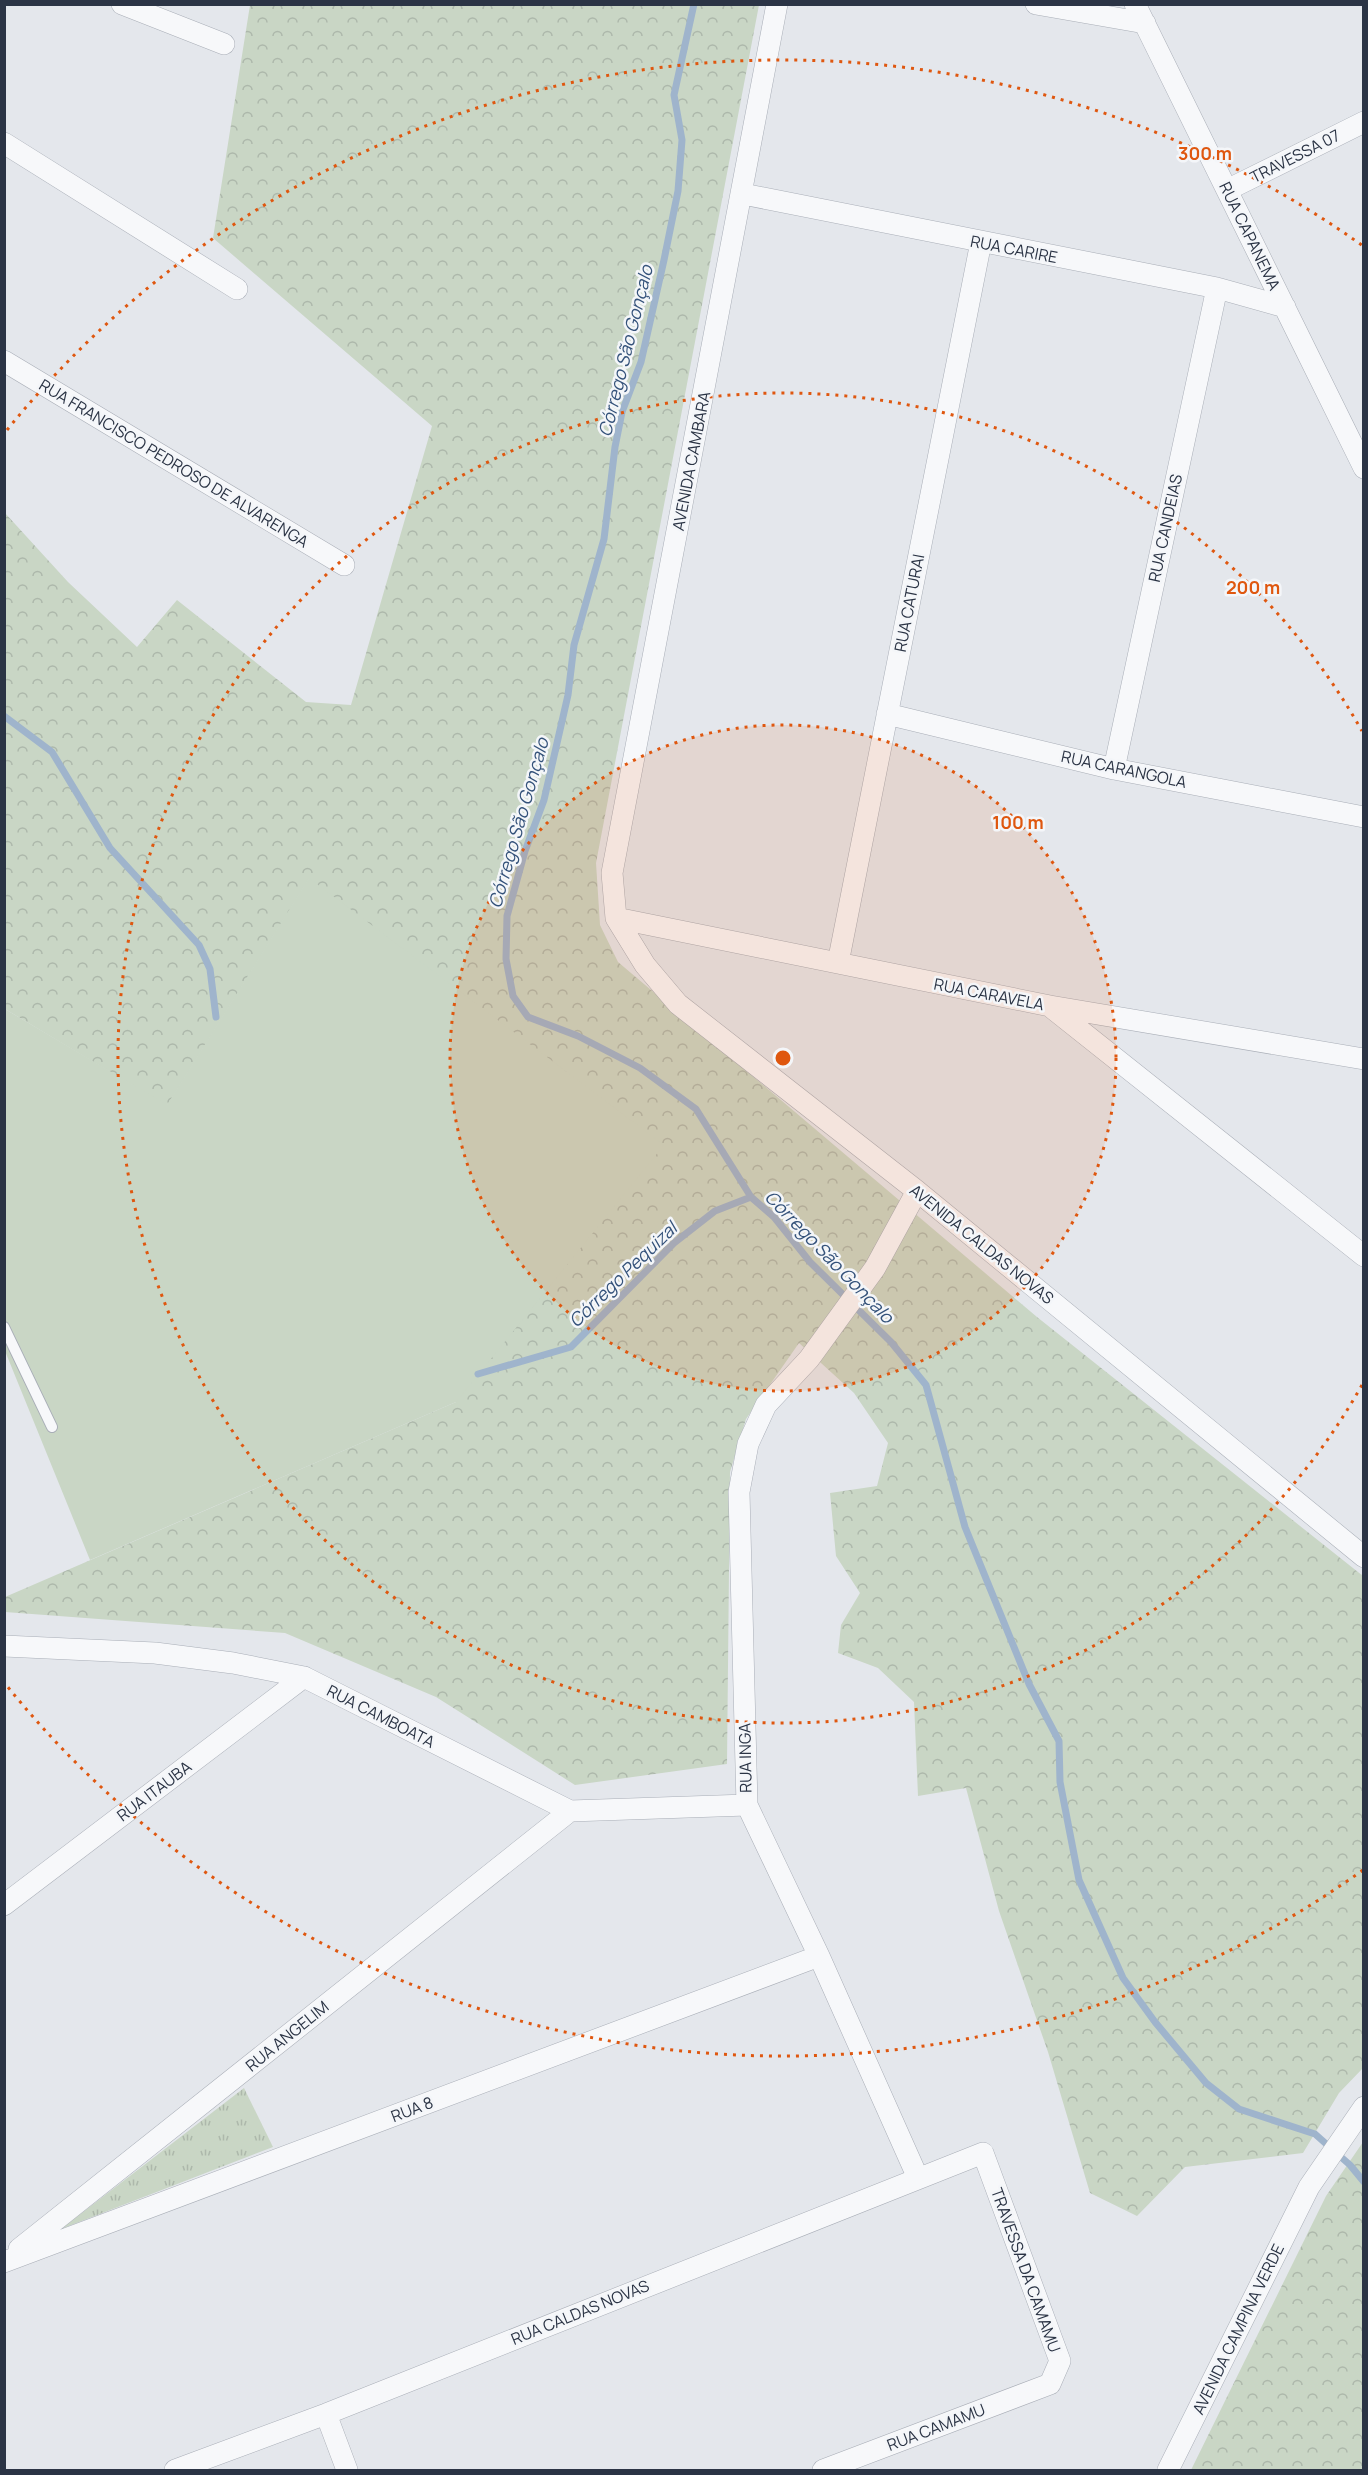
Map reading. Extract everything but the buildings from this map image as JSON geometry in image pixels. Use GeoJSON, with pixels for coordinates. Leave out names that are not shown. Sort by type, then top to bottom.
{"type":"FeatureCollection","features":[{"type":"Feature","properties":{"kind":"street"},"geometry":{"type":"LineString","coordinates":[[122,4],[225,44]]}},
{"type":"Feature","properties":{"kind":"street","name":"AVENIDA CAMBARA"},"geometry":{"type":"LineString","coordinates":[[616,918],[612,873],[743,194],[777,4]]}},
{"type":"Feature","properties":{"kind":"street"},"geometry":{"type":"LineString","coordinates":[[1036,4],[1140,14]]}},
{"type":"Feature","properties":{"kind":"street","name":"RUA CAPANEMA"},"geometry":{"type":"LineString","coordinates":[[1140,14],[1364,468]]}},
{"type":"Feature","properties":{"kind":"street","name":"TRAVESSA 07"},"geometry":{"type":"LineString","coordinates":[[1227,190],[1364,122]]}},
{"type":"Feature","properties":{"kind":"street"},"geometry":{"type":"LineString","coordinates":[[4,143],[237,289]]}},
{"type":"Feature","properties":{"kind":"street","name":"RUA CARIRE"},"geometry":{"type":"LineString","coordinates":[[743,194],[1217,288],[1285,307]]}},
{"type":"Feature","properties":{"kind":"street","name":"RUA CATURAI"},"geometry":{"type":"LineString","coordinates":[[838,963],[981,242]]}},
{"type":"Feature","properties":{"kind":"street","name":"RUA CANDEIAS"},"geometry":{"type":"LineString","coordinates":[[1114,769],[1217,288]]}},
{"type":"Feature","properties":{"kind":"street","name":"RUA FRANCISCO PEDROSO DE ALVARENGA"},"geometry":{"type":"LineString","coordinates":[[4,361],[344,565]]}},
{"type":"Feature","properties":{"kind":"street","name":"RUA CARANGOLA"},"geometry":{"type":"LineString","coordinates":[[887,714],[1114,769],[1364,817]]}},
{"type":"Feature","properties":{"kind":"street","name":"RUA CARAVELA"},"geometry":{"type":"LineString","coordinates":[[616,918],[1050,1006],[1364,1059]]}},
{"type":"Feature","properties":{"kind":"street","name":"AVENIDA CALDAS NOVAS"},"geometry":{"type":"LineString","coordinates":[[616,918],[645,965],[678,1004],[917,1191],[1364,1557]]}},
{"type":"Feature","properties":{"kind":"street"},"geometry":{"type":"LineString","coordinates":[[1050,1006],[1364,1256]]}},
{"type":"Feature","properties":{"kind":"street","name":"RUA INGA"},"geometry":{"type":"LineString","coordinates":[[917,1191],[875,1268],[809,1359],[766,1405],[748,1444],[739,1492],[747,1805],[819,1956],[918,2178]]}},
{"type":"Feature","properties":{"kind":"street","name":"RUA CAMBOATA"},"geometry":{"type":"LineString","coordinates":[[4,1646],[155,1653],[233,1663],[304,1677],[570,1811],[747,1805]]}},
{"type":"Feature","properties":{"kind":"street","name":"RUA ITAUBA"},"geometry":{"type":"LineString","coordinates":[[4,1905],[304,1677]]}},
{"type":"Feature","properties":{"kind":"street","name":"RUA ANGELIM"},"geometry":{"type":"LineString","coordinates":[[4,2261],[570,1811]]}},
{"type":"Feature","properties":{"kind":"street","name":"RUA 8"},"geometry":{"type":"LineString","coordinates":[[4,2261],[819,1956]]}},
{"type":"Feature","properties":{"kind":"street","name":"AVENIDA CAMPINA VERDE"},"geometry":{"type":"LineString","coordinates":[[1168,2470],[1309,2187],[1364,2107]]}},
{"type":"Feature","properties":{"kind":"street","name":"RUA CALDAS NOVAS"},"geometry":{"type":"LineString","coordinates":[[175,2470],[326,2414],[918,2178],[984,2154]]}},
{"type":"Feature","properties":{"kind":"street","name":"TRAVESSA DA CAMAMU"},"geometry":{"type":"LineString","coordinates":[[984,2154],[1060,2361],[1050,2384]]}},
{"type":"Feature","properties":{"kind":"street","name":"RUA CAMAMU"},"geometry":{"type":"LineString","coordinates":[[823,2470],[1050,2384]]}},
{"type":"Feature","properties":{"kind":"street"},"geometry":{"type":"LineString","coordinates":[[326,2414],[347,2470]]}},
{"type":"Feature","properties":{"kind":"lane"},"geometry":{"type":"LineString","coordinates":[[4,1327],[52,1428]]}},
{"type":"Feature","properties":{"kind":"green space"},"geometry":{"type":"Polygon","coordinates":[[[250,5],[759,5],[596,863],[600,925],[618,962],[1037,1317],[1363,1576],[1363,2068],[1339,2093],[1303,2153],[1185,2167],[1137,2216],[1090,2193],[1048,2052],[999,1911],[966,1788],[918,1796],[914,1702],[878,1668],[838,1653],[841,1625],[860,1593],[836,1556],[830,1493],[877,1486],[888,1443],[854,1393],[799,1343],[746,1419],[730,1472],[727,1764],[575,1785],[436,1697],[285,1633],[5,1612],[5,1597],[456,1402],[309,879],[167,1106],[5,1009],[5,513],[68,582],[137,647],[177,600],[306,702],[351,705],[432,426],[213,238],[250,5]]]}},
{"type":"Feature","properties":{"kind":"green space"},"geometry":{"type":"Polygon","coordinates":[[[309,878],[664,1145],[456,1402],[90,1560],[5,1351],[5,1009],[167,1105],[309,878]]]}},
{"type":"Feature","properties":{"kind":"green space"},"geometry":{"type":"Polygon","coordinates":[[[244,2088],[273,2147],[61,2229],[244,2088]]]}},
{"type":"Feature","properties":{"kind":"green space"},"geometry":{"type":"Polygon","coordinates":[[[1363,2142],[1363,2470],[1191,2470],[1326,2196],[1363,2142]]]}},
{"type":"Feature","properties":{"kind":"waterway","name":"Córrego São Gonçalo"},"geometry":{"type":"LineString","coordinates":[[694,4],[674,95],[682,140],[678,191],[664,260],[641,362],[622,412],[615,447],[604,539],[574,645],[568,695],[544,800],[525,851],[507,916],[506,959],[513,996],[528,1017],[578,1036],[640,1068],[696,1109],[751,1197],[774,1217],[810,1262],[891,1342],[926,1385],[965,1527],[1029,1684],[1059,1741],[1060,1782],[1079,1880],[1123,1978],[1155,2022],[1206,2083],[1239,2109],[1315,2134],[1350,2165],[1364,2182]]}},
{"type":"Feature","properties":{"kind":"waterway","name":"Córrego Pequizal"},"geometry":{"type":"LineString","coordinates":[[4,716],[52,752],[110,848],[199,945],[210,969],[216,1017]]}},
{"type":"Feature","properties":{"kind":"waterway","name":"Córrego Pequizal"},"geometry":{"type":"LineString","coordinates":[[478,1374],[571,1347],[674,1243],[715,1211],[751,1197]]}}]}
